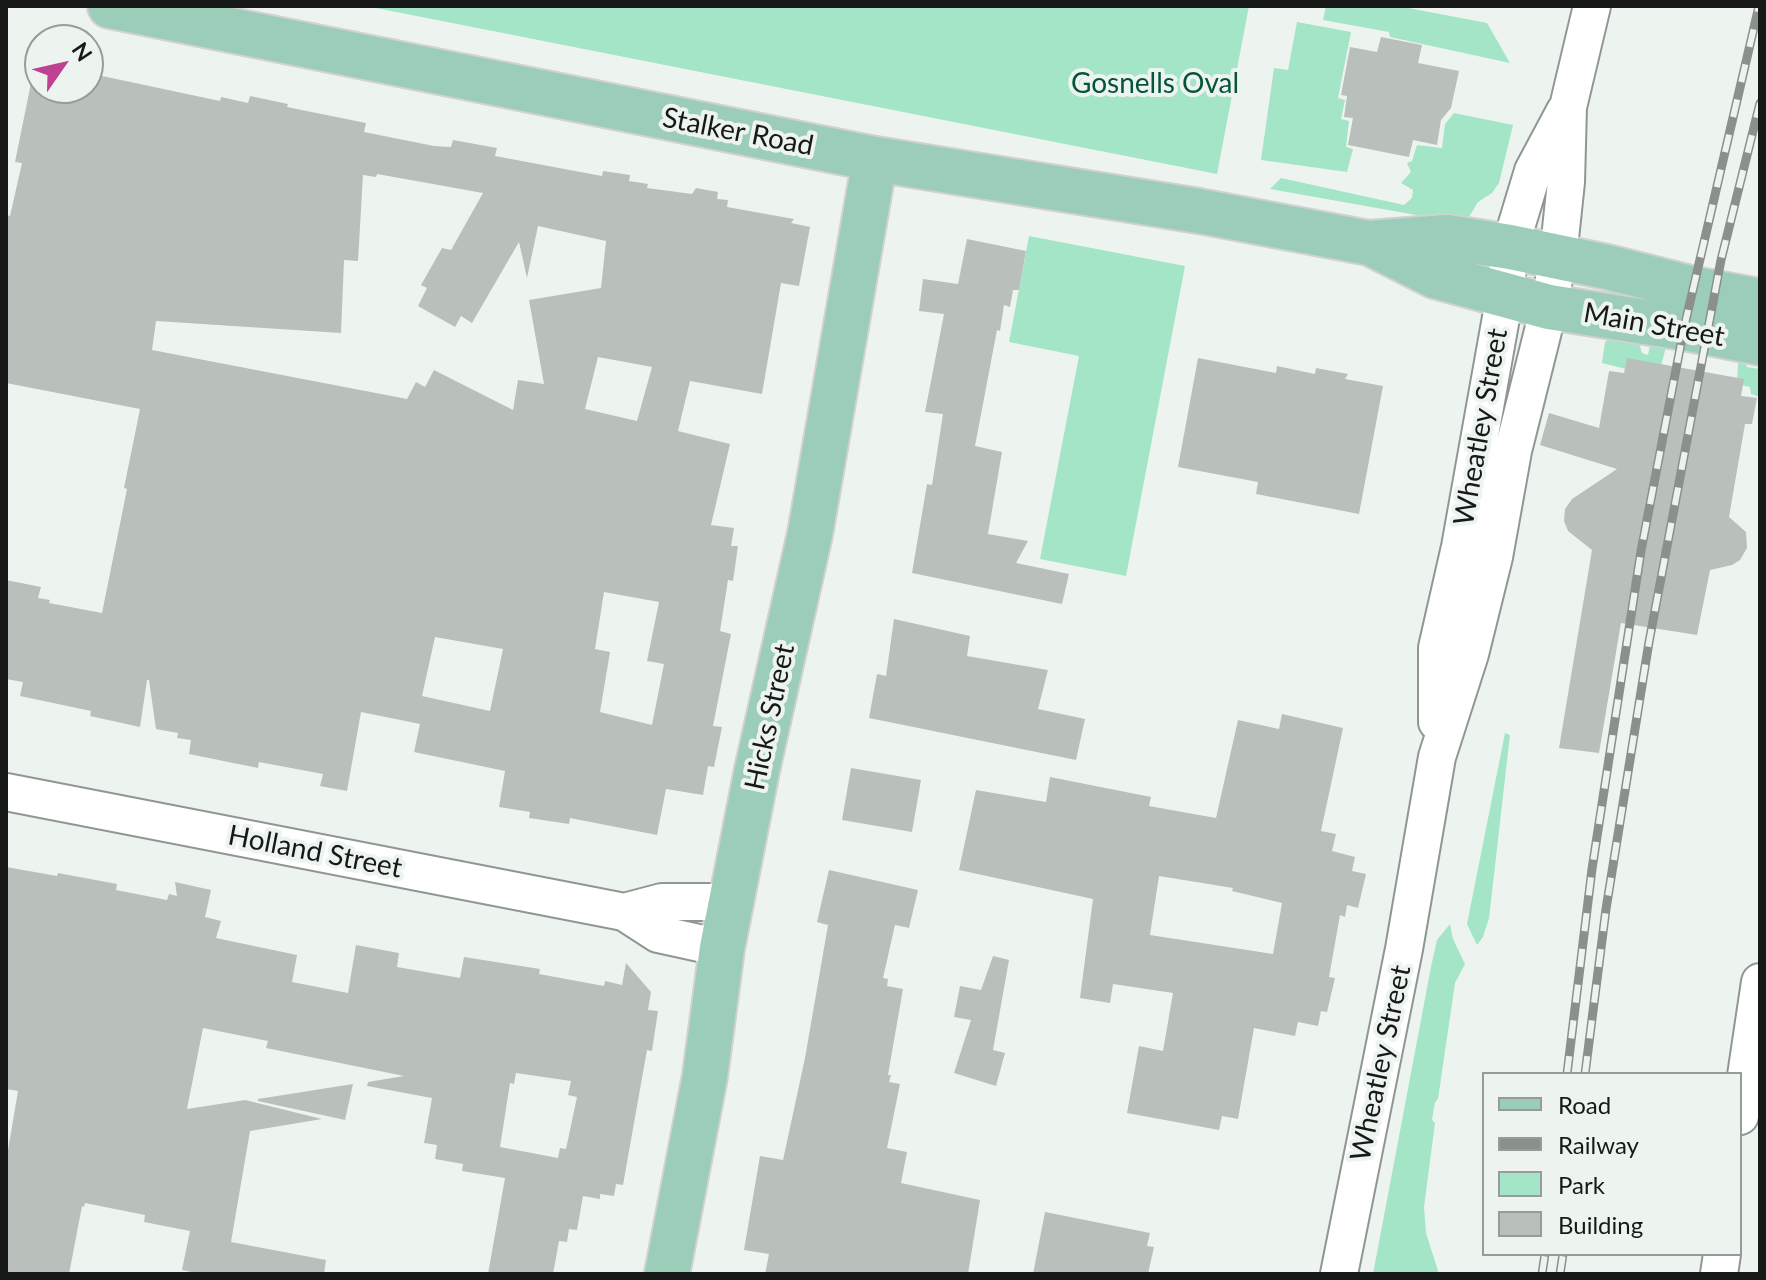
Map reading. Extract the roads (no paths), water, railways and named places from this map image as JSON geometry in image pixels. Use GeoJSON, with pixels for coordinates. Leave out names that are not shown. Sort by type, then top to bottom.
{"type":"FeatureCollection","features":[{"type":"Feature","properties":{"kind":"main road","name":"Stalker Road"},"geometry":{"type":"LineString","coordinates":[[110,6],[875,159],[1199,211],[1369,243],[1447,237],[1558,257]]}},
{"type":"Feature","properties":{"kind":"main road","name":"Hicks Street"},"geometry":{"type":"LineString","coordinates":[[667,1274],[705,1076],[722,948],[757,770],[810,534],[875,159]]}},
{"type":"Feature","properties":{"kind":"main road","name":"Stalker Road"},"geometry":{"type":"LineString","coordinates":[[1369,243],[1435,276],[1549,307]]}},
{"type":"Feature","properties":{"kind":"main road","name":"Main Street"},"geometry":{"type":"LineString","coordinates":[[1558,257],[1760,301]]}},
{"type":"Feature","properties":{"kind":"main road","name":"Main Street"},"geometry":{"type":"LineString","coordinates":[[1549,307],[1760,343]]}},
{"type":"Feature","properties":{"kind":"street","name":"Wheatley Street"},"geometry":{"type":"LineString","coordinates":[[1339,1274],[1404,949],[1437,757],[1470,654],[1513,451],[1549,307],[1566,182],[1568,107],[1592,6]]}},
{"type":"Feature","properties":{"kind":"street","name":"Wheatley Street"},"geometry":{"type":"LineString","coordinates":[[1437,757],[1437,648],[1460,547],[1505,295],[1510,247],[1533,171],[1568,107]]}},
{"type":"Feature","properties":{"kind":"street","name":"Holland Street"},"geometry":{"type":"LineString","coordinates":[[6,792],[624,912],[658,934],[722,948]]}},
{"type":"Feature","properties":{"kind":"street","name":"Holland Street"},"geometry":{"type":"LineString","coordinates":[[624,912],[662,902],[732,902]]}},
{"type":"Feature","properties":{"kind":"street"},"geometry":{"type":"LineString","coordinates":[[1742,1103],[1760,982]]}},
{"type":"Feature","properties":{"kind":"railway"},"geometry":{"type":"LineString","coordinates":[[1567,1072],[1592,869],[1641,551],[1684,328],[1759,6]]}},
{"type":"Feature","properties":{"kind":"railway"},"geometry":{"type":"LineString","coordinates":[[1585,1072],[1606,909],[1649,642],[1721,260],[1760,103]]}},
{"type":"Feature","properties":{"kind":"railway"},"geometry":{"type":"LineString","coordinates":[[1542,1274],[1545,1256]]}},
{"type":"Feature","properties":{"kind":"railway"},"geometry":{"type":"LineString","coordinates":[[1560,1274],[1563,1256]]}},
{"type":"Feature","properties":{"kind":"park label","name":"Gosnells Oval"},"geometry":{"type":"Point","coordinates":[1155,84]}}]}
